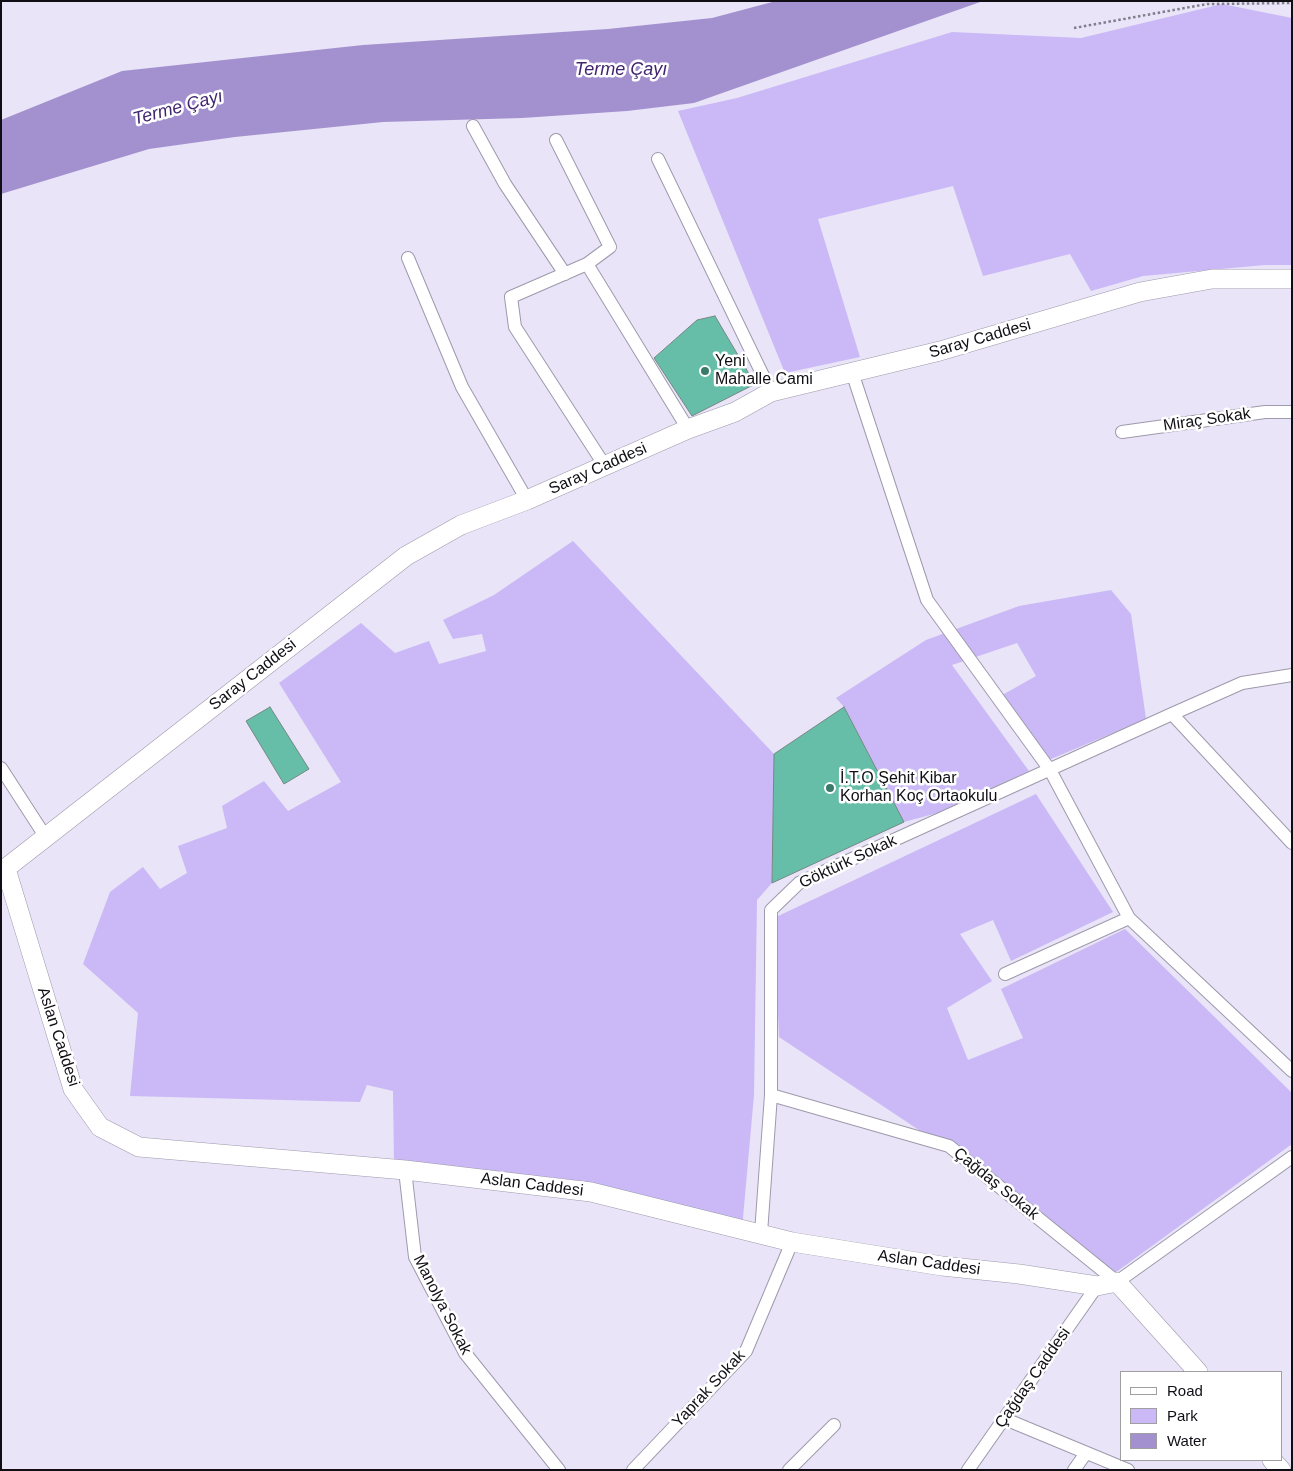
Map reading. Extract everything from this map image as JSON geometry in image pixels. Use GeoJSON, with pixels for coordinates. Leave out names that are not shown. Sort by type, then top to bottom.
{"type":"FeatureCollection","features":[{"type":"Feature","properties":{"kind":"main road","name":"Saray Caddesi"},"geometry":{"type":"LineString","coordinates":[[4,870],[45,836],[406,556],[461,525],[527,500],[688,430],[735,412],[771,392],[940,351],[1140,292],[1212,279],[1292,280]]}},
{"type":"Feature","properties":{"kind":"main road","name":"Aslan Caddesi"},"geometry":{"type":"LineString","coordinates":[[4,870],[73,1089],[100,1127],[139,1147],[405,1170],[591,1192],[792,1242],[942,1266],[1019,1274],[1097,1286],[1117,1282]]}},
{"type":"Feature","properties":{"kind":"main road"},"geometry":{"type":"LineString","coordinates":[[1117,1282],[1197,1371]]}},
{"type":"Feature","properties":{"kind":"street"},"geometry":{"type":"LineString","coordinates":[[473,126],[505,184],[565,274]]}},
{"type":"Feature","properties":{"kind":"street"},"geometry":{"type":"LineString","coordinates":[[556,140],[610,247],[587,264],[510,297],[515,327],[605,466]]}},
{"type":"Feature","properties":{"kind":"street"},"geometry":{"type":"LineString","coordinates":[[658,159],[771,392]]}},
{"type":"Feature","properties":{"kind":"street"},"geometry":{"type":"LineString","coordinates":[[408,258],[462,387],[527,500]]}},
{"type":"Feature","properties":{"kind":"street"},"geometry":{"type":"LineString","coordinates":[[587,264],[688,430]]}},
{"type":"Feature","properties":{"kind":"street"},"geometry":{"type":"LineString","coordinates":[[852,372],[926,600],[1050,770],[1129,918],[1292,1071]]}},
{"type":"Feature","properties":{"kind":"street","name":"Miraç Sokak"},"geometry":{"type":"LineString","coordinates":[[1122,432],[1265,412],[1292,412]]}},
{"type":"Feature","properties":{"kind":"street","name":"Göktürk Sokak"},"geometry":{"type":"LineString","coordinates":[[761,1233],[771,1095],[771,910],[798,883],[1172,714],[1242,684],[1292,675]]}},
{"type":"Feature","properties":{"kind":"street"},"geometry":{"type":"LineString","coordinates":[[1172,714],[1292,843]]}},
{"type":"Feature","properties":{"kind":"street"},"geometry":{"type":"LineString","coordinates":[[1,768],[45,836]]}},
{"type":"Feature","properties":{"kind":"street"},"geometry":{"type":"LineString","coordinates":[[1005,974],[1129,918]]}},
{"type":"Feature","properties":{"kind":"street","name":"Çağdaş Sokak"},"geometry":{"type":"LineString","coordinates":[[771,1095],[949,1146],[1117,1282]]}},
{"type":"Feature","properties":{"kind":"street"},"geometry":{"type":"LineString","coordinates":[[1117,1282],[1292,1157]]}},
{"type":"Feature","properties":{"kind":"street","name":"Manolya Sokak"},"geometry":{"type":"LineString","coordinates":[[405,1170],[415,1257],[465,1353],[559,1470]]}},
{"type":"Feature","properties":{"kind":"street","name":"Yaprak Sokak"},"geometry":{"type":"LineString","coordinates":[[633,1470],[746,1351],[792,1242]]}},
{"type":"Feature","properties":{"kind":"street","name":"Çağdaş Caddesi"},"geometry":{"type":"LineString","coordinates":[[968,1470],[1097,1286]]}},
{"type":"Feature","properties":{"kind":"street"},"geometry":{"type":"LineString","coordinates":[[1005,1419],[1128,1470]]}},
{"type":"Feature","properties":{"kind":"street"},"geometry":{"type":"LineString","coordinates":[[789,1470],[834,1426]]}},
{"type":"Feature","properties":{"kind":"street"},"geometry":{"type":"LineString","coordinates":[[1074,1470],[1086,1453]]}},
{"type":"Feature","properties":{"kind":"path"},"geometry":{"type":"LineString","coordinates":[[1074,28],[1207,4],[1292,3]]}},
{"type":"Feature","properties":{"kind":"green space"},"geometry":{"type":"Polygon","coordinates":[[[1222,4],[1292,18],[1292,265],[1265,265],[1143,276],[1091,291],[1070,254],[983,276],[953,186],[818,219],[860,357],[785,373],[678,111],[737,98],[952,32],[1081,38],[1222,4]]]}},
{"type":"Feature","properties":{"kind":"green space"},"geometry":{"type":"Polygon","coordinates":[[[573,541],[774,754],[772,883],[757,900],[754,1095],[742,1229],[394,1164],[393,1091],[367,1085],[360,1102],[130,1096],[138,1013],[83,964],[110,892],[143,867],[160,889],[187,873],[178,846],[227,828],[222,806],[264,781],[288,811],[341,782],[279,683],[361,623],[395,653],[429,641],[439,664],[486,651],[482,634],[453,639],[443,620],[494,595],[573,541]]]}},
{"type":"Feature","properties":{"kind":"green space"},"geometry":{"type":"Polygon","coordinates":[[[1111,590],[1131,614],[1146,719],[1044,762],[997,698],[1036,676],[1017,643],[952,665],[1029,771],[941,812],[904,822],[844,707],[836,698],[926,640],[1019,606],[1111,590]]]}},
{"type":"Feature","properties":{"kind":"green space"},"geometry":{"type":"Polygon","coordinates":[[[1036,794],[1113,912],[1011,961],[993,920],[960,934],[992,981],[947,1008],[968,1060],[1023,1038],[1001,989],[1125,929],[1292,1093],[1292,1144],[1108,1278],[946,1148],[779,1037],[774,918],[1036,794]]]}},
{"type":"Feature","properties":{"kind":"water","name":"Terme Çayı"},"geometry":{"type":"Polygon","coordinates":[[[776,1],[983,1],[694,103],[627,111],[522,118],[383,122],[235,137],[149,149],[1,194],[1,120],[122,71],[363,45],[608,29],[712,18],[776,1]]]}},
{"type":"Feature","properties":{"kind":"building","name":"Yeni Mahalle Cami"},"geometry":{"type":"Polygon","coordinates":[[[715,316],[755,384],[692,416],[654,358],[697,320],[715,316]]]}},
{"type":"Feature","properties":{"kind":"building"},"geometry":{"type":"Polygon","coordinates":[[[270,707],[309,769],[284,784],[246,721],[270,707]]]}},
{"type":"Feature","properties":{"kind":"building","name":"İ.T.O Şehit Kibar Korhan Koç Ortaokulu"},"geometry":{"type":"Polygon","coordinates":[[[844,707],[904,822],[772,883],[774,754],[844,707]]]}},
{"type":"Feature","properties":{"kind":"place","name":"Yeni Mahalle Cami"},"geometry":{"type":"Point","coordinates":[705,371]}},
{"type":"Feature","properties":{"kind":"place","name":"İ.T.O Şehit Kibar Korhan Koç Ortaokulu"},"geometry":{"type":"Point","coordinates":[830,788]}}]}
